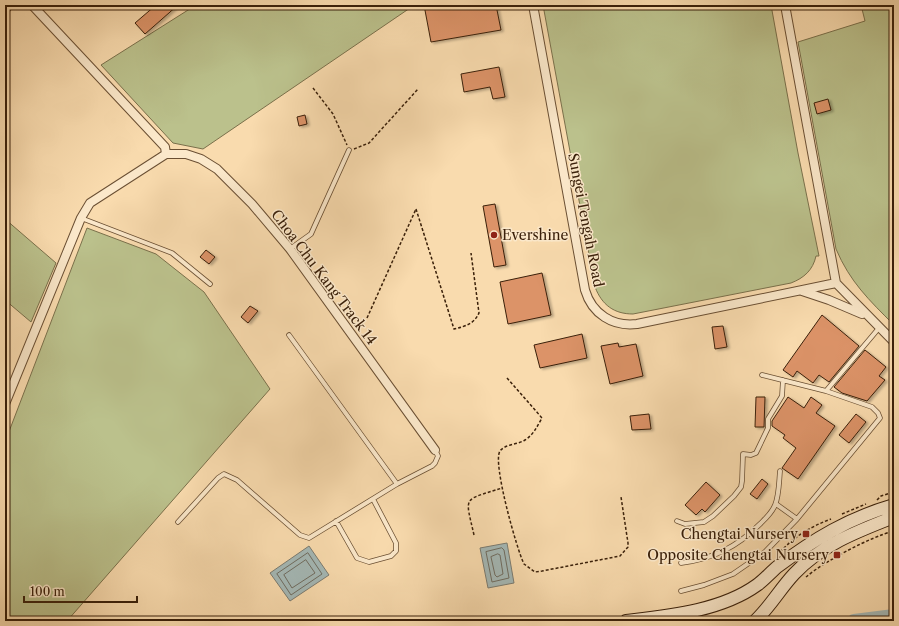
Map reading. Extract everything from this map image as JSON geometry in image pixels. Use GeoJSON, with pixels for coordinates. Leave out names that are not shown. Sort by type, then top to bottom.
{"type":"FeatureCollection","features":[{"type":"Feature","properties":{"kind":"main road"},"geometry":{"type":"LineString","coordinates":[[626,621],[713,606],[756,586],[776,568],[830,531],[860,517],[894,505]]}},
{"type":"Feature","properties":{"kind":"main road"},"geometry":{"type":"LineString","coordinates":[[756,620],[795,573],[823,550],[853,533],[894,517]]}},
{"type":"Feature","properties":{"kind":"main road"},"geometry":{"type":"LineString","coordinates":[[879,523],[894,521]]}},
{"type":"Feature","properties":{"kind":"street"},"geometry":{"type":"LineString","coordinates":[[5,10],[9,5]]}},
{"type":"Feature","properties":{"kind":"street"},"geometry":{"type":"LineString","coordinates":[[5,404],[81,218],[90,203],[166,154],[165,147],[32,5]]}},
{"type":"Feature","properties":{"kind":"street","name":"Sungei Tengah Road"},"geometry":{"type":"LineString","coordinates":[[533,5],[585,290],[591,306],[605,318],[621,324],[629,325],[836,283]]}},
{"type":"Feature","properties":{"kind":"street"},"geometry":{"type":"LineString","coordinates":[[785,5],[836,283],[894,342]]}},
{"type":"Feature","properties":{"kind":"street","name":"Choa Chu Kang Track 14"},"geometry":{"type":"LineString","coordinates":[[166,154],[186,154],[200,159],[217,170],[252,204],[290,249],[436,450]]}},
{"type":"Feature","properties":{"kind":"street"},"geometry":{"type":"LineString","coordinates":[[799,291],[829,300],[866,315]]}},
{"type":"Feature","properties":{"kind":"lane"},"geometry":{"type":"LineString","coordinates":[[290,249],[311,234],[349,150]]}},
{"type":"Feature","properties":{"kind":"lane"},"geometry":{"type":"LineString","coordinates":[[81,218],[172,253],[210,284]]}},
{"type":"Feature","properties":{"kind":"lane"},"geometry":{"type":"LineString","coordinates":[[826,391],[879,328]]}},
{"type":"Feature","properties":{"kind":"lane"},"geometry":{"type":"LineString","coordinates":[[289,335],[397,484]]}},
{"type":"Feature","properties":{"kind":"lane"},"geometry":{"type":"LineString","coordinates":[[681,591],[704,585],[733,574],[765,552],[797,519],[880,418],[878,413],[872,407],[826,391],[762,375]]}},
{"type":"Feature","properties":{"kind":"lane"},"geometry":{"type":"LineString","coordinates":[[677,521],[685,524],[704,522],[713,516],[741,487],[743,454],[751,455],[756,453],[768,428],[768,419],[782,396],[783,380]]}},
{"type":"Feature","properties":{"kind":"lane"},"geometry":{"type":"LineString","coordinates":[[178,522],[218,478],[224,474],[237,480],[304,538],[309,538],[397,484],[435,463],[438,456],[436,450]]}},
{"type":"Feature","properties":{"kind":"lane"},"geometry":{"type":"LineString","coordinates":[[681,563],[703,560],[727,550],[750,534],[770,514],[776,504],[780,471]]}},
{"type":"Feature","properties":{"kind":"lane"},"geometry":{"type":"LineString","coordinates":[[336,521],[356,558],[369,562],[391,556],[396,552],[396,543],[373,499]]}},
{"type":"Feature","properties":{"kind":"lane"},"geometry":{"type":"LineString","coordinates":[[776,504],[797,519]]}},
{"type":"Feature","properties":{"kind":"path"},"geometry":{"type":"LineString","coordinates":[[314,88],[333,114],[349,150],[369,143],[418,88]]}},
{"type":"Feature","properties":{"kind":"path"},"geometry":{"type":"LineString","coordinates":[[367,318],[416,209],[454,329],[469,325],[476,320],[479,313],[471,253]]}},
{"type":"Feature","properties":{"kind":"path"},"geometry":{"type":"LineString","coordinates":[[507,378],[542,418],[534,432],[524,440],[503,448],[498,453],[497,462],[502,488],[521,558],[524,564],[535,572],[620,556],[628,547],[621,497]]}},
{"type":"Feature","properties":{"kind":"path"},"geometry":{"type":"LineString","coordinates":[[474,536],[468,506],[469,501],[473,497],[502,488]]}},
{"type":"Feature","properties":{"kind":"path"},"geometry":{"type":"LineString","coordinates":[[804,578],[816,569],[879,534],[894,530]]}},
{"type":"Feature","properties":{"kind":"green space"},"geometry":{"type":"Polygon","coordinates":[[[196,5],[409,5],[410,8],[203,149],[173,143],[101,65],[196,5]]]}},
{"type":"Feature","properties":{"kind":"green space"},"geometry":{"type":"Polygon","coordinates":[[[543,5],[771,5],[798,153],[819,256],[816,256],[813,265],[807,273],[800,279],[791,283],[633,314],[626,314],[614,310],[601,299],[595,287],[543,5]]]}},
{"type":"Feature","properties":{"kind":"green space"},"geometry":{"type":"Polygon","coordinates":[[[861,5],[894,5],[894,325],[868,299],[854,281],[841,261],[836,249],[798,42],[865,21],[861,5]]]}},
{"type":"Feature","properties":{"kind":"green space"},"geometry":{"type":"Polygon","coordinates":[[[5,219],[56,263],[31,322],[5,300],[5,219]]]}},
{"type":"Feature","properties":{"kind":"green space"},"geometry":{"type":"Polygon","coordinates":[[[87,228],[156,254],[204,292],[270,389],[67,621],[5,621],[5,442],[87,228]]]}},
{"type":"Feature","properties":{"kind":"water"},"geometry":{"type":"Polygon","coordinates":[[[507,543],[514,583],[488,588],[480,548],[507,543]]]}},
{"type":"Feature","properties":{"kind":"water"},"geometry":{"type":"Polygon","coordinates":[[[309,546],[329,575],[290,601],[270,573],[309,546]]]}},
{"type":"Feature","properties":{"kind":"building"},"geometry":{"type":"Polygon","coordinates":[[[156,5],[178,5],[145,34],[135,23],[156,5]]]}},
{"type":"Feature","properties":{"kind":"building"},"geometry":{"type":"Polygon","coordinates":[[[424,5],[496,5],[501,30],[431,42],[424,5]]]}},
{"type":"Feature","properties":{"kind":"building"},"geometry":{"type":"Polygon","coordinates":[[[499,67],[505,97],[493,99],[490,87],[464,92],[461,74],[499,67]]]}},
{"type":"Feature","properties":{"kind":"building"},"geometry":{"type":"Polygon","coordinates":[[[828,99],[831,110],[817,114],[814,103],[828,99]]]}},
{"type":"Feature","properties":{"kind":"building"},"geometry":{"type":"Polygon","coordinates":[[[305,115],[307,124],[299,126],[297,117],[305,115]]]}},
{"type":"Feature","properties":{"kind":"building","name":"Evershine"},"geometry":{"type":"Polygon","coordinates":[[[495,204],[506,265],[494,267],[483,206],[495,204]]]}},
{"type":"Feature","properties":{"kind":"building"},"geometry":{"type":"Polygon","coordinates":[[[206,250],[215,257],[209,264],[200,257],[206,250]]]}},
{"type":"Feature","properties":{"kind":"building"},"geometry":{"type":"Polygon","coordinates":[[[542,273],[551,315],[508,324],[500,282],[542,273]]]}},
{"type":"Feature","properties":{"kind":"building"},"geometry":{"type":"Polygon","coordinates":[[[250,306],[258,311],[248,323],[241,317],[250,306]]]}},
{"type":"Feature","properties":{"kind":"building"},"geometry":{"type":"Polygon","coordinates":[[[822,315],[859,346],[829,382],[819,375],[813,383],[797,371],[793,377],[783,370],[822,315]]]}},
{"type":"Feature","properties":{"kind":"building"},"geometry":{"type":"Polygon","coordinates":[[[723,326],[727,347],[715,349],[712,327],[723,326]]]}},
{"type":"Feature","properties":{"kind":"building"},"geometry":{"type":"Polygon","coordinates":[[[582,334],[587,358],[540,368],[534,345],[582,334]]]}},
{"type":"Feature","properties":{"kind":"building"},"geometry":{"type":"Polygon","coordinates":[[[618,343],[619,347],[636,344],[643,376],[610,384],[601,346],[618,343]]]}},
{"type":"Feature","properties":{"kind":"building"},"geometry":{"type":"Polygon","coordinates":[[[865,350],[886,367],[879,376],[885,380],[867,401],[842,393],[834,387],[865,350]]]}},
{"type":"Feature","properties":{"kind":"building"},"geometry":{"type":"Polygon","coordinates":[[[756,397],[765,397],[764,427],[755,427],[756,397]]]}},
{"type":"Feature","properties":{"kind":"building"},"geometry":{"type":"Polygon","coordinates":[[[788,397],[804,408],[811,397],[822,405],[816,413],[835,426],[798,479],[782,468],[796,448],[783,438],[785,435],[772,426],[772,421],[788,397]]]}},
{"type":"Feature","properties":{"kind":"building"},"geometry":{"type":"Polygon","coordinates":[[[649,414],[651,429],[632,430],[630,416],[649,414]]]}},
{"type":"Feature","properties":{"kind":"building"},"geometry":{"type":"Polygon","coordinates":[[[856,414],[866,422],[849,443],[839,435],[856,414]]]}},
{"type":"Feature","properties":{"kind":"building"},"geometry":{"type":"Polygon","coordinates":[[[762,479],[768,484],[757,499],[750,494],[762,479]]]}},
{"type":"Feature","properties":{"kind":"building"},"geometry":{"type":"Polygon","coordinates":[[[706,482],[720,495],[705,512],[702,509],[696,515],[685,505],[706,482]]]}},
{"type":"Feature","properties":{"kind":"waterway"},"geometry":{"type":"LineString","coordinates":[[854,621],[894,616]]}},
{"type":"Feature","properties":{"kind":"place","name":"Evershine"},"geometry":{"type":"Point","coordinates":[494,235]}},
{"type":"Feature","properties":{"kind":"place","name":"Chengtai Nursery"},"geometry":{"type":"Point","coordinates":[806,534]}},
{"type":"Feature","properties":{"kind":"place","name":"Opposite Chengtai Nursery"},"geometry":{"type":"Point","coordinates":[837,555]}}]}
